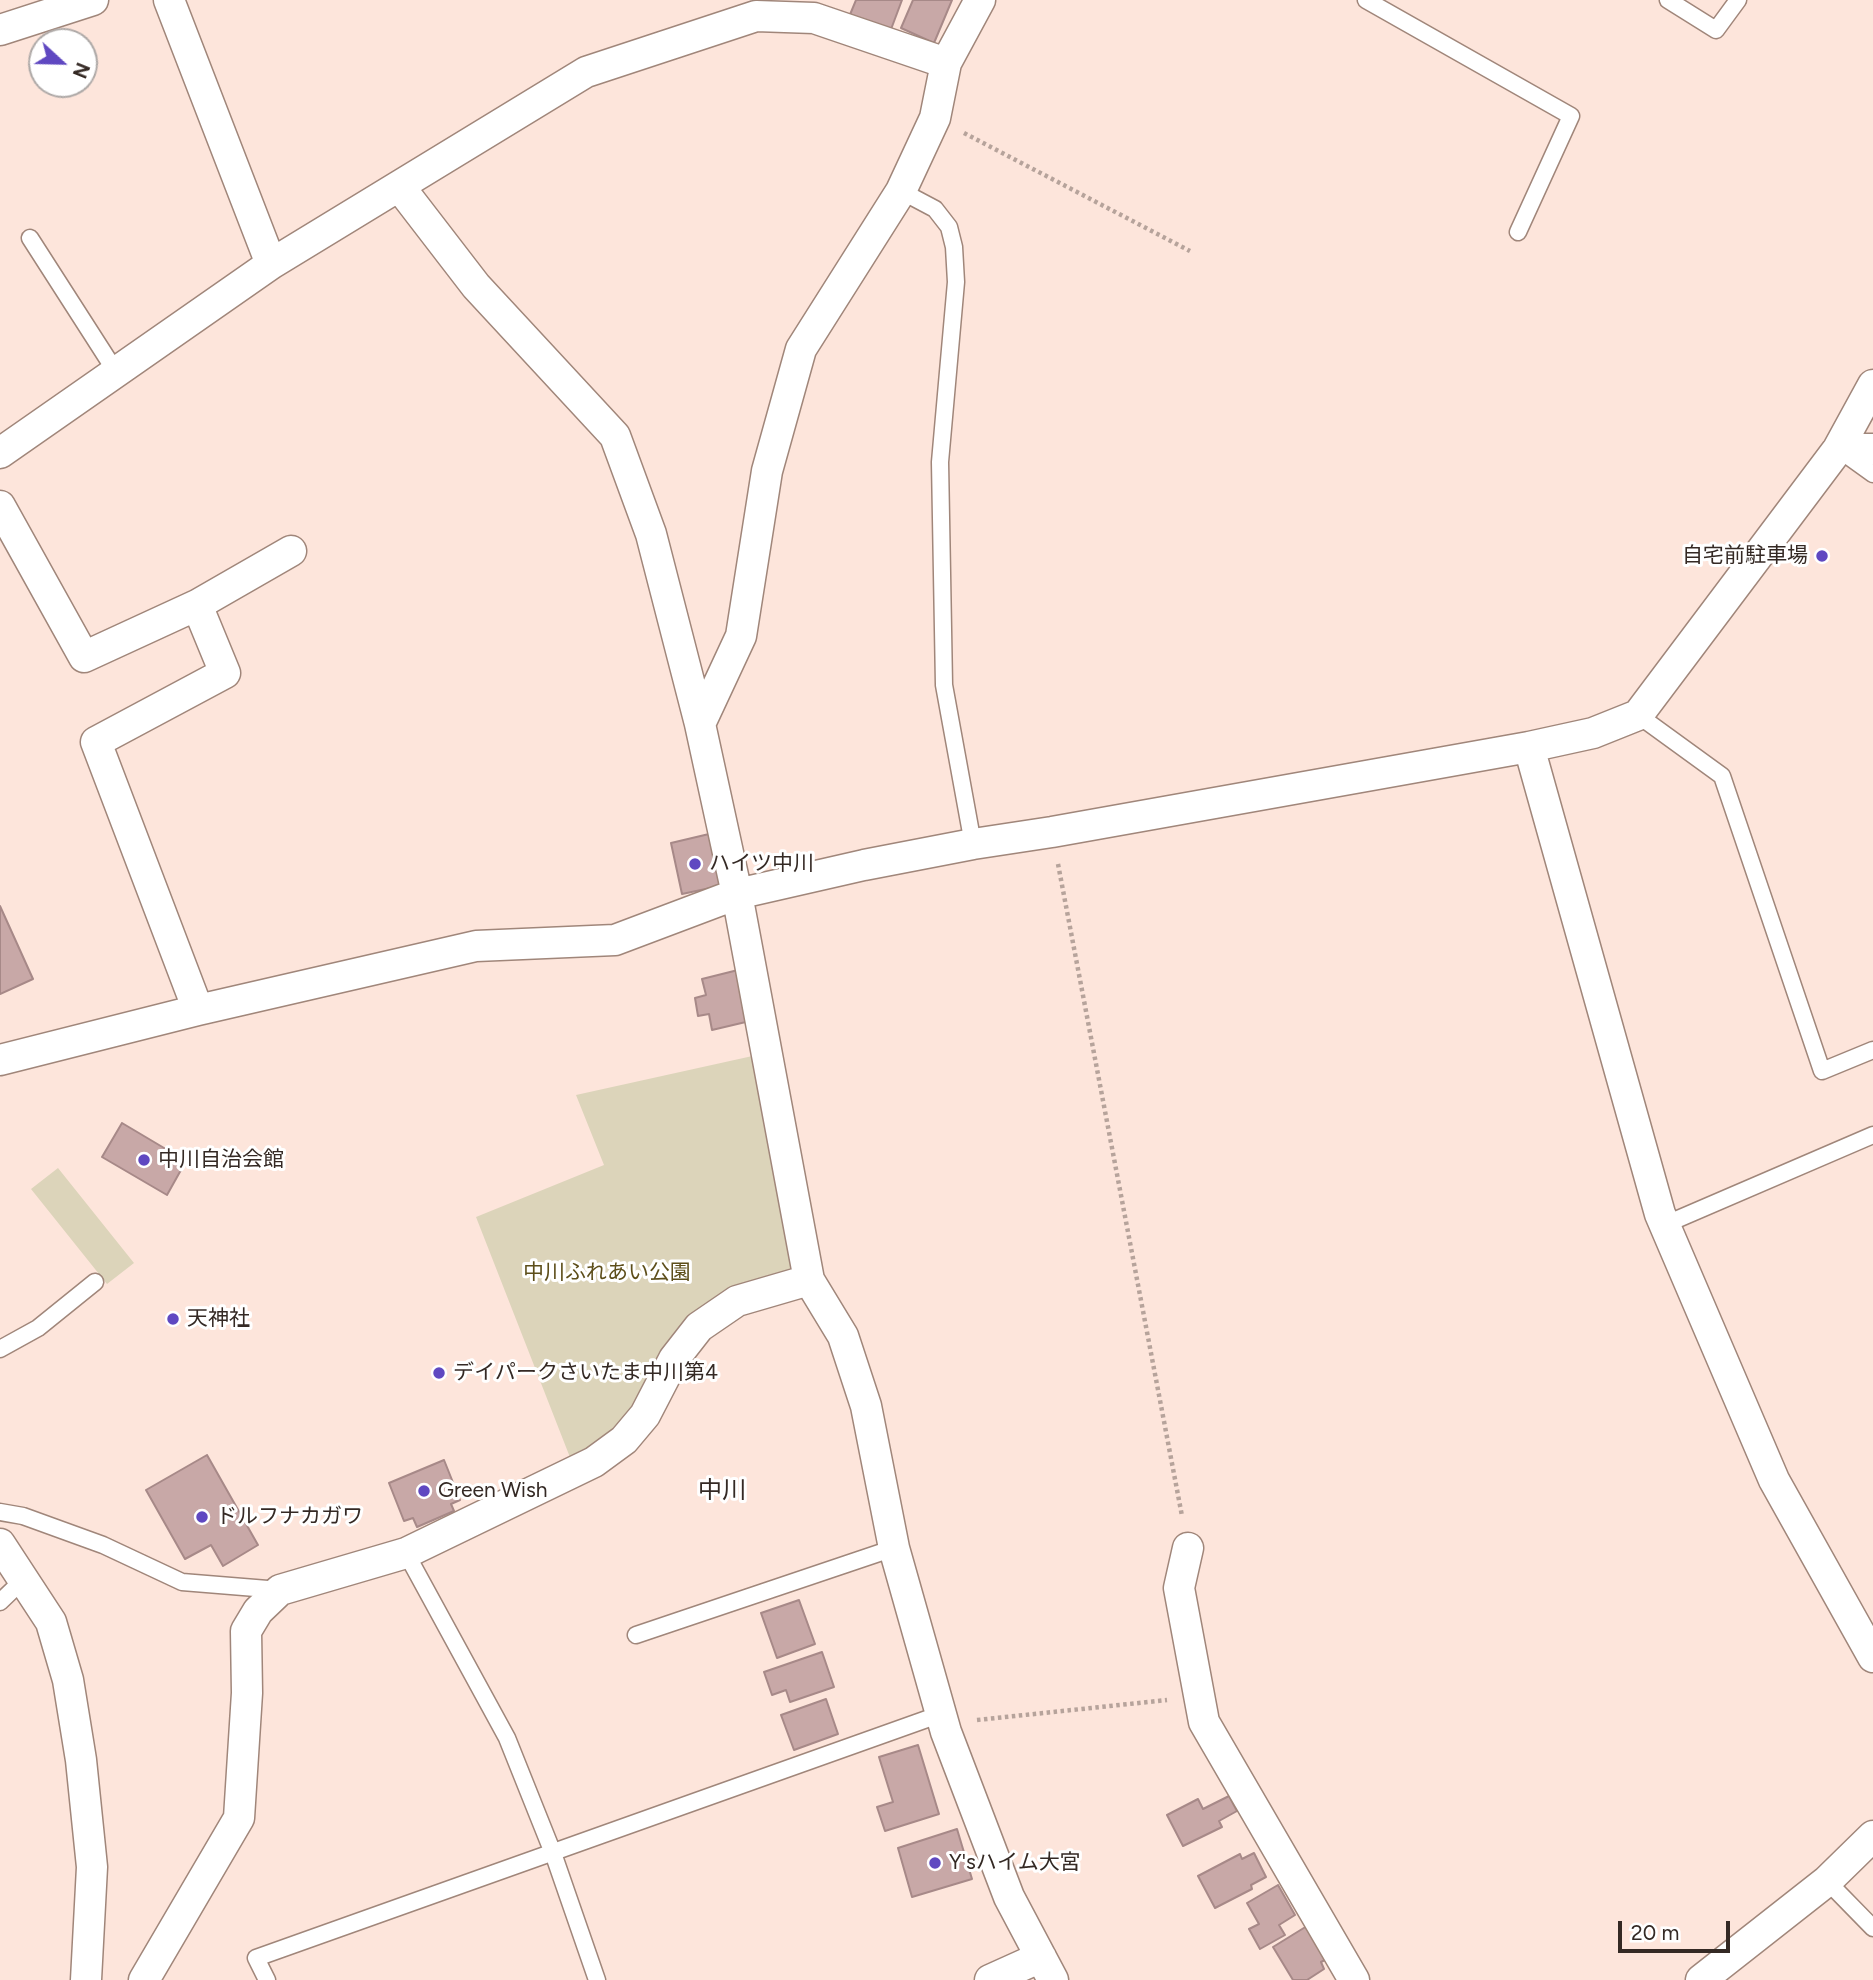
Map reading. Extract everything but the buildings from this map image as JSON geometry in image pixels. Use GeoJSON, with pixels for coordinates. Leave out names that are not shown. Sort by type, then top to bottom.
{"type":"FeatureCollection","features":[{"type":"Feature","properties":{"kind":"street"},"geometry":{"type":"LineString","coordinates":[[0,30],[93,0]]}},
{"type":"Feature","properties":{"kind":"street"},"geometry":{"type":"LineString","coordinates":[[169,0],[271,264]]}},
{"type":"Feature","properties":{"kind":"street"},"geometry":{"type":"LineString","coordinates":[[701,724],[741,636],[767,471],[801,349],[901,191],[935,118],[946,63],[980,0]]}},
{"type":"Feature","properties":{"kind":"street"},"geometry":{"type":"LineString","coordinates":[[0,453],[271,264],[586,72],[756,16],[772,8],[814,18],[946,63]]}},
{"type":"Feature","properties":{"kind":"street"},"geometry":{"type":"LineString","coordinates":[[399,186],[476,286],[615,436],[651,534],[701,724],[737,894],[809,1280],[843,1336],[866,1406],[894,1548],[942,1719],[1009,1897],[1047,1968],[990,1980]]}},
{"type":"Feature","properties":{"kind":"street"},"geometry":{"type":"LineString","coordinates":[[0,1060],[198,1010],[476,946],[615,940],[737,894],[973,844],[1530,747],[1593,733],[1638,715],[1838,449],[1873,386]]}},
{"type":"Feature","properties":{"kind":"street"},"geometry":{"type":"LineString","coordinates":[[1838,449],[1873,449]]}},
{"type":"Feature","properties":{"kind":"street"},"geometry":{"type":"LineString","coordinates":[[0,506],[85,657],[197,605],[291,551]]}},
{"type":"Feature","properties":{"kind":"street"},"geometry":{"type":"LineString","coordinates":[[197,605],[225,673],[96,742],[198,1010]]}},
{"type":"Feature","properties":{"kind":"street"},"geometry":{"type":"LineString","coordinates":[[1530,747],[1664,1225],[1774,1480],[1873,1657]]}},
{"type":"Feature","properties":{"kind":"street"},"geometry":{"type":"LineString","coordinates":[[144,1980],[239,1818],[247,1693],[246,1631],[258,1611],[280,1590],[406,1553],[594,1462],[624,1440],[645,1415],[674,1359],[699,1327],[737,1301],[809,1280]]}},
{"type":"Feature","properties":{"kind":"street"},"geometry":{"type":"LineString","coordinates":[[0,1544],[51,1622],[68,1680],[82,1760],[92,1867],[86,1980]]}},
{"type":"Feature","properties":{"kind":"street"},"geometry":{"type":"LineString","coordinates":[[1188,1548],[1180,1588],[1204,1722],[1346,1977]]}},
{"type":"Feature","properties":{"kind":"street"},"geometry":{"type":"LineString","coordinates":[[1702,1980],[1827,1881],[1873,1836]]}},
{"type":"Feature","properties":{"kind":"lane"},"geometry":{"type":"LineString","coordinates":[[1366,0],[1571,116],[1518,232]]}},
{"type":"Feature","properties":{"kind":"lane"},"geometry":{"type":"LineString","coordinates":[[1668,0],[1716,30],[1738,0]]}},
{"type":"Feature","properties":{"kind":"lane"},"geometry":{"type":"LineString","coordinates":[[901,191],[935,209],[949,227],[954,247],[956,282],[940,462],[944,685],[973,844]]}},
{"type":"Feature","properties":{"kind":"lane"},"geometry":{"type":"LineString","coordinates":[[30,238],[116,372]]}},
{"type":"Feature","properties":{"kind":"lane"},"geometry":{"type":"LineString","coordinates":[[1838,449],[1873,474]]}},
{"type":"Feature","properties":{"kind":"lane"},"geometry":{"type":"LineString","coordinates":[[1638,715],[1722,776],[1822,1071],[1873,1050]]}},
{"type":"Feature","properties":{"kind":"lane"},"geometry":{"type":"LineString","coordinates":[[1664,1225],[1873,1135]]}},
{"type":"Feature","properties":{"kind":"lane"},"geometry":{"type":"LineString","coordinates":[[0,1349],[38,1328],[94,1282]]}},
{"type":"Feature","properties":{"kind":"lane"},"geometry":{"type":"LineString","coordinates":[[0,1513],[23,1516],[103,1545],[182,1582],[280,1590]]}},
{"type":"Feature","properties":{"kind":"lane"},"geometry":{"type":"LineString","coordinates":[[636,1635],[894,1548]]}},
{"type":"Feature","properties":{"kind":"lane"},"geometry":{"type":"LineString","coordinates":[[406,1553],[507,1738],[553,1853],[597,1980]]}},
{"type":"Feature","properties":{"kind":"lane"},"geometry":{"type":"LineString","coordinates":[[0,1602],[24,1579]]}},
{"type":"Feature","properties":{"kind":"lane"},"geometry":{"type":"LineString","coordinates":[[267,1980],[256,1958],[942,1719]]}},
{"type":"Feature","properties":{"kind":"lane"},"geometry":{"type":"LineString","coordinates":[[1827,1881],[1873,1928]]}},
{"type":"Feature","properties":{"kind":"path"},"geometry":{"type":"LineString","coordinates":[[935,118],[1190,251]]}},
{"type":"Feature","properties":{"kind":"path"},"geometry":{"type":"LineString","coordinates":[[1052,832],[1188,1548]]}},
{"type":"Feature","properties":{"kind":"path"},"geometry":{"type":"LineString","coordinates":[[942,1719],[1199,1697]]}},
{"type":"Feature","properties":{"kind":"green space","name":"中川ふれあい公園"},"geometry":{"type":"Polygon","coordinates":[[[757,1055],[798,1273],[732,1297],[646,1407],[573,1465],[476,1217],[604,1165],[576,1095],[757,1055]]]}},
{"type":"Feature","properties":{"kind":"green space"},"geometry":{"type":"Polygon","coordinates":[[[58,1168],[134,1263],[107,1284],[31,1189],[58,1168]]]}},
{"type":"Feature","properties":{"kind":"place","name":"自宅前駐車場"},"geometry":{"type":"Point","coordinates":[1822,556]}},
{"type":"Feature","properties":{"kind":"place","name":"ハイツ中川"},"geometry":{"type":"Point","coordinates":[695,864]}},
{"type":"Feature","properties":{"kind":"place","name":"中川自治会館"},"geometry":{"type":"Point","coordinates":[144,1160]}},
{"type":"Feature","properties":{"kind":"place","name":"天神社"},"geometry":{"type":"Point","coordinates":[173,1319]}},
{"type":"Feature","properties":{"kind":"place","name":"デイパークさいたま中川第4"},"geometry":{"type":"Point","coordinates":[439,1373]}},
{"type":"Feature","properties":{"kind":"place","name":"Green Wish"},"geometry":{"type":"Point","coordinates":[424,1491]}},
{"type":"Feature","properties":{"kind":"place","name":"ドルフナカガワ"},"geometry":{"type":"Point","coordinates":[202,1517]}},
{"type":"Feature","properties":{"kind":"place","name":"Y'sハイム大宮"},"geometry":{"type":"Point","coordinates":[935,1863]}},
{"type":"Feature","properties":{"kind":"district","name":"中川"},"geometry":{"type":"Point","coordinates":[722,1491]}}]}
